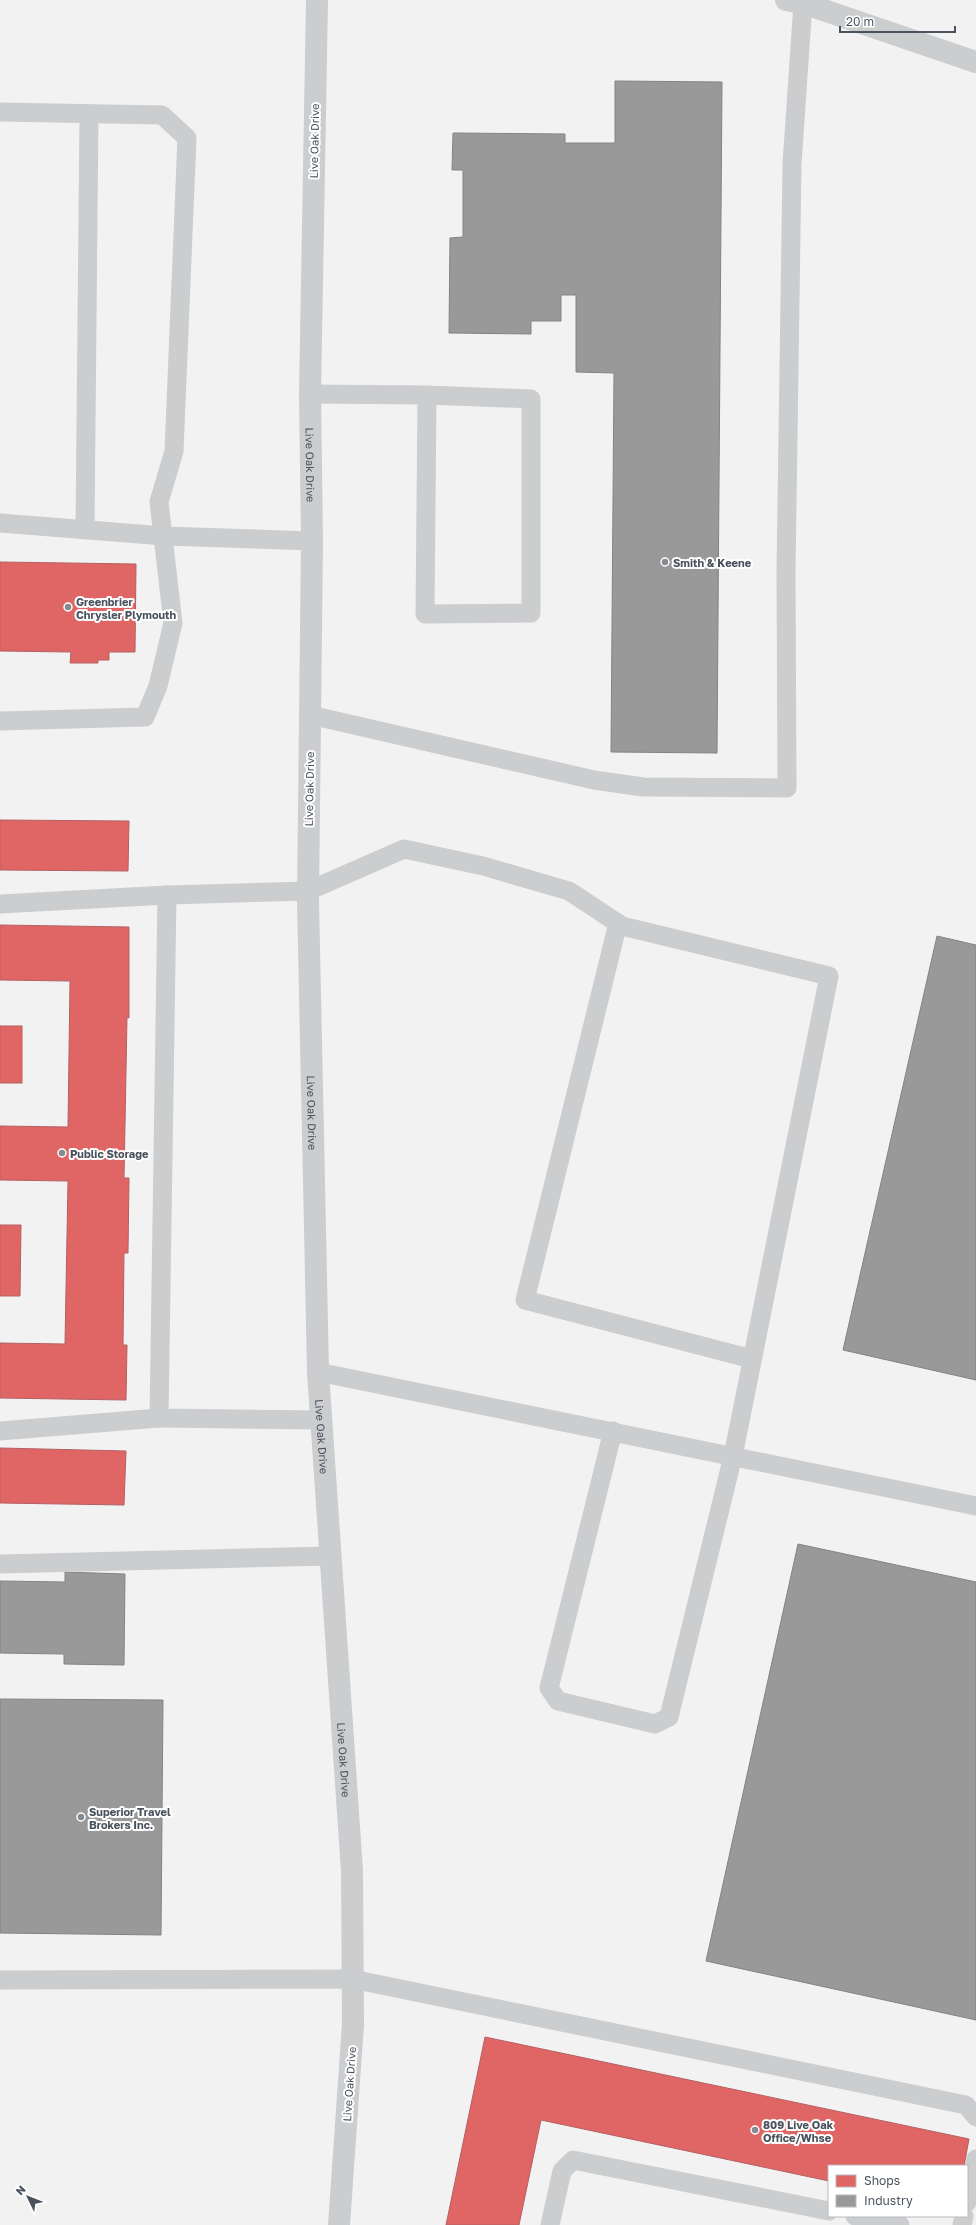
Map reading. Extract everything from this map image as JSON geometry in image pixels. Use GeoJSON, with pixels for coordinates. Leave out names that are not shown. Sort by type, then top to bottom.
{"type":"FeatureCollection","features":[{"type":"Feature","properties":{"kind":"street","name":"Live Oak Drive"},"geometry":{"type":"LineString","coordinates":[[317,0],[310,394],[312,541],[308,891],[318,1372],[352,1871],[353,2024],[339,2225]]}},
{"type":"Feature","properties":{"kind":"street"},"geometry":{"type":"LineString","coordinates":[[794,2],[976,59]]}},
{"type":"Feature","properties":{"kind":"lane"},"geometry":{"type":"LineString","coordinates":[[310,715],[594,780],[643,787],[787,788],[786,572],[794,2]]}},
{"type":"Feature","properties":{"kind":"lane"},"geometry":{"type":"LineString","coordinates":[[0,112],[162,115],[186,138],[174,451],[159,502],[173,623],[158,686],[145,716],[0,721]]}},
{"type":"Feature","properties":{"kind":"lane"},"geometry":{"type":"LineString","coordinates":[[85,530],[89,114]]}},
{"type":"Feature","properties":{"kind":"lane"},"geometry":{"type":"LineString","coordinates":[[310,394],[427,395],[531,399],[531,613],[425,614],[427,395]]}},
{"type":"Feature","properties":{"kind":"lane"},"geometry":{"type":"LineString","coordinates":[[0,523],[164,536],[312,541]]}},
{"type":"Feature","properties":{"kind":"lane"},"geometry":{"type":"LineString","coordinates":[[0,904],[167,895],[308,891],[404,849],[483,866],[569,891],[622,926],[829,976],[733,1456],[669,1717],[655,1724],[558,1701],[549,1688],[613,1431]]}},
{"type":"Feature","properties":{"kind":"lane"},"geometry":{"type":"LineString","coordinates":[[159,1418],[167,895]]}},
{"type":"Feature","properties":{"kind":"lane"},"geometry":{"type":"LineString","coordinates":[[618,923],[525,1300],[752,1359]]}},
{"type":"Feature","properties":{"kind":"lane"},"geometry":{"type":"LineString","coordinates":[[318,1372],[976,1506]]}},
{"type":"Feature","properties":{"kind":"lane"},"geometry":{"type":"LineString","coordinates":[[0,1431],[159,1418],[321,1420]]}},
{"type":"Feature","properties":{"kind":"lane"},"geometry":{"type":"LineString","coordinates":[[0,1564],[331,1556]]}},
{"type":"Feature","properties":{"kind":"lane"},"geometry":{"type":"LineString","coordinates":[[0,1980],[352,1979],[966,2105],[976,2117]]}},
{"type":"Feature","properties":{"kind":"lane"},"geometry":{"type":"LineString","coordinates":[[968,2197],[976,2159]]}},
{"type":"Feature","properties":{"kind":"lane"},"geometry":{"type":"LineString","coordinates":[[550,2225],[562,2171],[573,2160],[828,2211]]}},
{"type":"Feature","properties":{"kind":"lane"},"geometry":{"type":"LineString","coordinates":[[860,2217],[900,2225]]}},
{"type":"Feature","properties":{"kind":"building: Shops","name":"Greenbrier Chrysler Plymouth"},"geometry":{"type":"Polygon","coordinates":[[[0,562],[136,564],[135,652],[109,652],[109,660],[98,660],[98,663],[70,663],[71,652],[0,651],[0,562]]]}},
{"type":"Feature","properties":{"kind":"building: Shops"},"geometry":{"type":"Polygon","coordinates":[[[0,820],[129,821],[128,871],[0,870],[0,820]]]}},
{"type":"Feature","properties":{"kind":"building: Shops","name":"Public Storage"},"geometry":{"type":"Polygon","coordinates":[[[0,925],[129,927],[129,1018],[127,1017],[124,1178],[129,1178],[128,1253],[124,1253],[123,1345],[127,1345],[126,1400],[0,1398],[0,1343],[65,1344],[68,1181],[0,1180],[0,1126],[68,1127],[70,981],[0,980],[0,925]]]}},
{"type":"Feature","properties":{"kind":"building: Shops"},"geometry":{"type":"Polygon","coordinates":[[[0,1026],[22,1026],[22,1083],[0,1083],[0,1026]]]}},
{"type":"Feature","properties":{"kind":"building: Shops"},"geometry":{"type":"Polygon","coordinates":[[[0,1225],[21,1225],[20,1296],[0,1296],[0,1225]]]}},
{"type":"Feature","properties":{"kind":"building: Shops"},"geometry":{"type":"Polygon","coordinates":[[[0,1448],[126,1451],[124,1505],[0,1503],[0,1448]]]}},
{"type":"Feature","properties":{"kind":"building: Shops","name":"809 Live Oak Office/Whse"},"geometry":{"type":"Polygon","coordinates":[[[485,2037],[969,2139],[964,2165],[828,2165],[828,2181],[541,2120],[519,2225],[446,2225],[485,2037]]]}},
{"type":"Feature","properties":{"kind":"building: Industry","name":"Smith & Keene"},"geometry":{"type":"Polygon","coordinates":[[[615,81],[722,82],[717,753],[611,752],[614,373],[576,372],[576,295],[561,295],[561,321],[531,321],[531,334],[449,333],[450,238],[463,237],[463,170],[452,170],[453,133],[565,134],[565,143],[615,143],[615,81]]]}},
{"type":"Feature","properties":{"kind":"building: Industry"},"geometry":{"type":"Polygon","coordinates":[[[937,936],[976,945],[976,1380],[843,1350],[937,936]]]}},
{"type":"Feature","properties":{"kind":"building: Industry"},"geometry":{"type":"Polygon","coordinates":[[[798,1544],[976,1582],[976,2020],[706,1961],[798,1544]]]}},
{"type":"Feature","properties":{"kind":"building: Industry"},"geometry":{"type":"Polygon","coordinates":[[[65,1572],[125,1574],[124,1665],[64,1664],[64,1654],[0,1653],[0,1581],[65,1582],[65,1572]]]}},
{"type":"Feature","properties":{"kind":"building: Industry","name":"Superior Travel Brokers Inc."},"geometry":{"type":"Polygon","coordinates":[[[0,1699],[163,1700],[161,1935],[0,1933],[0,1699]]]}},
{"type":"Feature","properties":{"kind":"place","name":"Smith & Keene"},"geometry":{"type":"Point","coordinates":[665,562]}},
{"type":"Feature","properties":{"kind":"place","name":"Greenbrier Chrysler Plymouth"},"geometry":{"type":"Point","coordinates":[68,607]}},
{"type":"Feature","properties":{"kind":"place","name":"Public Storage"},"geometry":{"type":"Point","coordinates":[62,1153]}},
{"type":"Feature","properties":{"kind":"place","name":"Superior Travel Brokers Inc."},"geometry":{"type":"Point","coordinates":[81,1817]}},
{"type":"Feature","properties":{"kind":"place","name":"809 Live Oak Office/Whse"},"geometry":{"type":"Point","coordinates":[755,2130]}}]}
